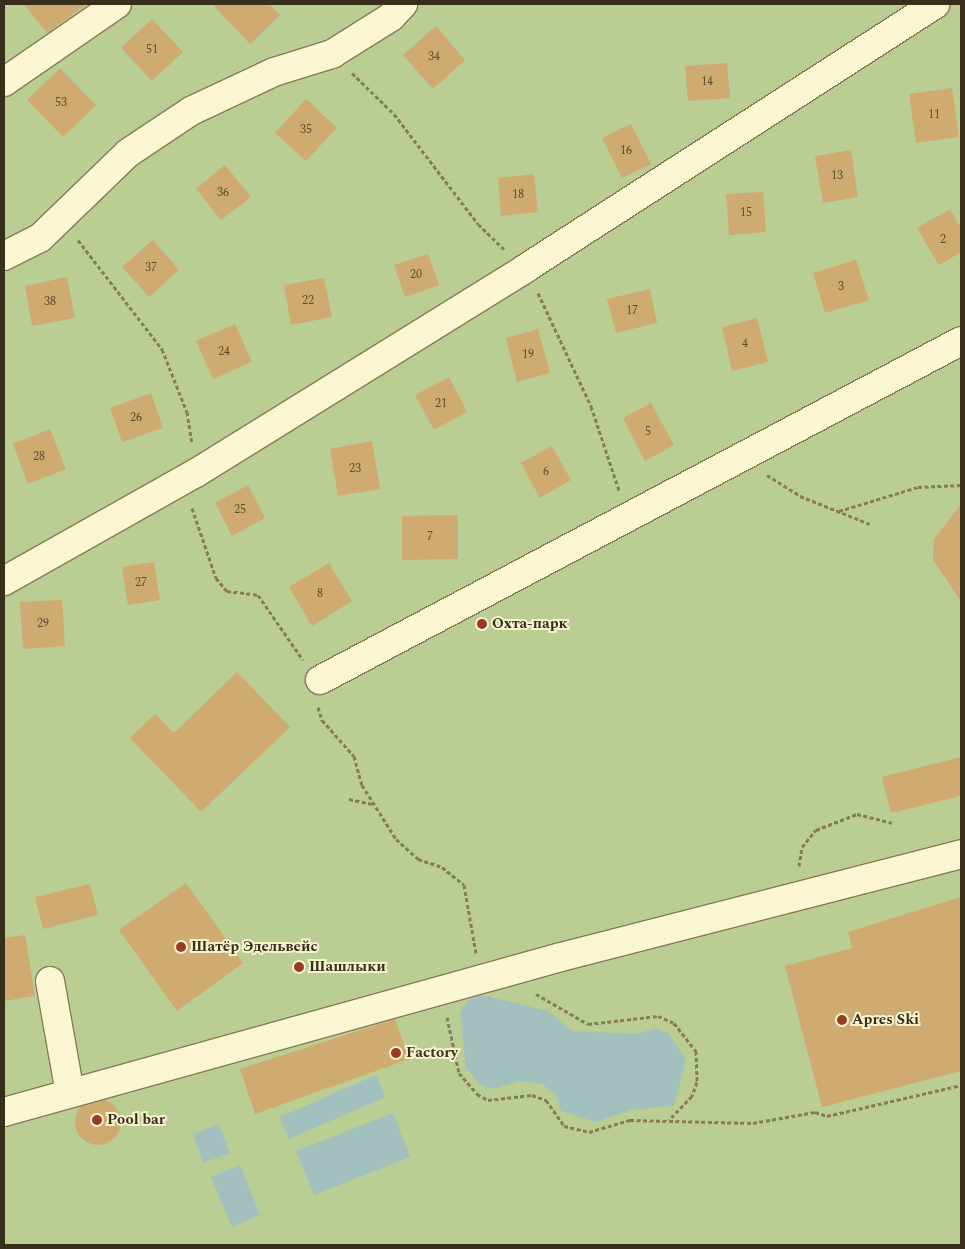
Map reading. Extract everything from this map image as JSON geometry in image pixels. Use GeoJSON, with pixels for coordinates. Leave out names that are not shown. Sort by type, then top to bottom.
{"type":"FeatureCollection","features":[{"type":"Feature","properties":{"kind":"lane"},"geometry":{"type":"LineString","coordinates":[[4,82],[117,4]]}},
{"type":"Feature","properties":{"kind":"lane"},"geometry":{"type":"LineString","coordinates":[[4,256],[40,238],[128,153],[191,111],[274,72],[332,54],[391,17],[403,4]]}},
{"type":"Feature","properties":{"kind":"lane"},"geometry":{"type":"LineString","coordinates":[[4,581],[213,463],[526,268],[935,4]]}},
{"type":"Feature","properties":{"kind":"lane"},"geometry":{"type":"LineString","coordinates":[[320,680],[741,455],[961,341]]}},
{"type":"Feature","properties":{"kind":"lane"},"geometry":{"type":"LineString","coordinates":[[4,1112],[465,984],[961,854]]}},
{"type":"Feature","properties":{"kind":"lane"},"geometry":{"type":"LineString","coordinates":[[50,981],[70,1093]]}},
{"type":"Feature","properties":{"kind":"path"},"geometry":{"type":"LineString","coordinates":[[741,455],[800,496],[870,524]]}},
{"type":"Feature","properties":{"kind":"path"},"geometry":{"type":"LineString","coordinates":[[838,512],[918,487],[961,485]]}},
{"type":"Feature","properties":{"kind":"path"},"geometry":{"type":"LineString","coordinates":[[320,680],[317,705],[322,720],[354,756],[374,804],[396,839],[418,859],[442,867],[464,885],[476,939],[465,984]]}},
{"type":"Feature","properties":{"kind":"path"},"geometry":{"type":"LineString","coordinates":[[349,798],[374,804]]}},
{"type":"Feature","properties":{"kind":"path"},"geometry":{"type":"LineString","coordinates":[[793,897],[802,846],[816,830],[858,814],[892,823]]}},
{"type":"Feature","properties":{"kind":"path"},"geometry":{"type":"LineString","coordinates":[[526,993],[539,994],[588,1024],[658,1016],[674,1023],[696,1051],[697,1082],[692,1096],[669,1120]]}},
{"type":"Feature","properties":{"kind":"path"},"geometry":{"type":"LineString","coordinates":[[444,1006],[459,1073],[488,1100],[532,1095],[546,1100],[564,1126],[589,1132],[630,1120],[753,1123],[815,1112],[827,1116],[961,1085]]}},
{"type":"Feature","properties":{"kind":"path"},"geometry":{"type":"LineString","coordinates":[[446,1014],[450,1010]]}},
{"type":"Feature","properties":{"kind":"green space","name":"Охта-парк"},"geometry":{"type":"Polygon","coordinates":[[[4,4],[961,4],[961,1245],[4,1245],[4,4]]]}},
{"type":"Feature","properties":{"kind":"water"},"geometry":{"type":"Polygon","coordinates":[[[482,995],[548,1011],[572,1031],[636,1034],[656,1028],[668,1033],[686,1060],[674,1106],[631,1110],[596,1122],[561,1111],[556,1095],[542,1084],[521,1081],[493,1089],[480,1084],[466,1068],[460,1013],[469,999],[482,995]]]}},
{"type":"Feature","properties":{"kind":"water"},"geometry":{"type":"Polygon","coordinates":[[[376,1075],[386,1097],[289,1139],[280,1117],[376,1075]]]}},
{"type":"Feature","properties":{"kind":"water"},"geometry":{"type":"Polygon","coordinates":[[[393,1113],[410,1157],[314,1195],[296,1151],[393,1113]]]}},
{"type":"Feature","properties":{"kind":"water"},"geometry":{"type":"Polygon","coordinates":[[[219,1124],[230,1153],[203,1163],[193,1134],[219,1124]]]}},
{"type":"Feature","properties":{"kind":"water"},"geometry":{"type":"Polygon","coordinates":[[[240,1165],[260,1215],[232,1227],[211,1177],[240,1165]]]}},
{"type":"Feature","properties":{"kind":"building"},"geometry":{"type":"Polygon","coordinates":[[[24,4],[87,4],[47,33],[24,4]]]}},
{"type":"Feature","properties":{"kind":"building"},"geometry":{"type":"Polygon","coordinates":[[[212,4],[269,4],[280,15],[250,44],[212,4]]]}},
{"type":"Feature","properties":{"kind":"building"},"geometry":{"type":"Polygon","coordinates":[[[152,19],[183,52],[152,81],[121,48],[152,19]]]}},
{"type":"Feature","properties":{"kind":"building"},"geometry":{"type":"Polygon","coordinates":[[[436,26],[465,60],[433,89],[403,55],[436,26]]]}},
{"type":"Feature","properties":{"kind":"building"},"geometry":{"type":"Polygon","coordinates":[[[727,63],[730,98],[688,101],[685,66],[727,63]]]}},
{"type":"Feature","properties":{"kind":"building"},"geometry":{"type":"Polygon","coordinates":[[[60,68],[96,105],[63,137],[27,100],[60,68]]]}},
{"type":"Feature","properties":{"kind":"building"},"geometry":{"type":"Polygon","coordinates":[[[952,88],[959,137],[916,143],[909,94],[952,88]]]}},
{"type":"Feature","properties":{"kind":"building"},"geometry":{"type":"Polygon","coordinates":[[[306,99],[337,128],[306,161],[275,133],[306,99]]]}},
{"type":"Feature","properties":{"kind":"building"},"geometry":{"type":"Polygon","coordinates":[[[631,124],[651,164],[622,178],[602,138],[631,124]]]}},
{"type":"Feature","properties":{"kind":"building"},"geometry":{"type":"Polygon","coordinates":[[[851,150],[858,197],[823,203],[815,156],[851,150]]]}},
{"type":"Feature","properties":{"kind":"building"},"geometry":{"type":"Polygon","coordinates":[[[225,165],[251,197],[221,220],[196,189],[225,165]]]}},
{"type":"Feature","properties":{"kind":"building"},"geometry":{"type":"Polygon","coordinates":[[[534,174],[538,212],[501,216],[498,178],[534,174]]]}},
{"type":"Feature","properties":{"kind":"building"},"geometry":{"type":"Polygon","coordinates":[[[763,192],[766,232],[729,235],[726,194],[763,192]]]}},
{"type":"Feature","properties":{"kind":"building"},"geometry":{"type":"Polygon","coordinates":[[[950,209],[961,228],[961,252],[939,265],[917,228],[950,209]]]}},
{"type":"Feature","properties":{"kind":"building"},"geometry":{"type":"Polygon","coordinates":[[[153,240],[179,270],[149,297],[122,267],[153,240]]]}},
{"type":"Feature","properties":{"kind":"building"},"geometry":{"type":"Polygon","coordinates":[[[428,254],[439,285],[405,297],[394,265],[428,254]]]}},
{"type":"Feature","properties":{"kind":"building"},"geometry":{"type":"Polygon","coordinates":[[[856,260],[869,300],[825,313],[813,273],[856,260]]]}},
{"type":"Feature","properties":{"kind":"building"},"geometry":{"type":"Polygon","coordinates":[[[67,277],[75,318],[32,326],[25,286],[67,277]]]}},
{"type":"Feature","properties":{"kind":"building"},"geometry":{"type":"Polygon","coordinates":[[[324,278],[332,317],[291,325],[284,285],[324,278]]]}},
{"type":"Feature","properties":{"kind":"building"},"geometry":{"type":"Polygon","coordinates":[[[650,289],[657,323],[616,333],[607,299],[650,289]]]}},
{"type":"Feature","properties":{"kind":"building"},"geometry":{"type":"Polygon","coordinates":[[[757,318],[768,362],[732,371],[722,327],[757,318]]]}},
{"type":"Feature","properties":{"kind":"building"},"geometry":{"type":"Polygon","coordinates":[[[235,324],[252,362],[213,379],[196,341],[235,324]]]}},
{"type":"Feature","properties":{"kind":"building"},"geometry":{"type":"Polygon","coordinates":[[[538,329],[550,373],[517,382],[506,338],[538,329]]]}},
{"type":"Feature","properties":{"kind":"building"},"geometry":{"type":"Polygon","coordinates":[[[449,377],[467,412],[434,430],[415,395],[449,377]]]}},
{"type":"Feature","properties":{"kind":"building"},"geometry":{"type":"Polygon","coordinates":[[[151,393],[163,428],[122,442],[110,408],[151,393]]]}},
{"type":"Feature","properties":{"kind":"building"},"geometry":{"type":"Polygon","coordinates":[[[651,403],[674,445],[645,461],[623,418],[651,403]]]}},
{"type":"Feature","properties":{"kind":"building"},"geometry":{"type":"Polygon","coordinates":[[[50,429],[66,469],[28,484],[13,444],[50,429]]]}},
{"type":"Feature","properties":{"kind":"building"},"geometry":{"type":"Polygon","coordinates":[[[372,441],[380,489],[338,496],[330,449],[372,441]]]}},
{"type":"Feature","properties":{"kind":"building"},"geometry":{"type":"Polygon","coordinates":[[[552,446],[571,480],[540,498],[521,463],[552,446]]]}},
{"type":"Feature","properties":{"kind":"building"},"geometry":{"type":"Polygon","coordinates":[[[248,485],[265,518],[232,536],[215,503],[248,485]]]}},
{"type":"Feature","properties":{"kind":"building"},"geometry":{"type":"Polygon","coordinates":[[[961,504],[961,601],[933,560],[934,539],[961,504]]]}},
{"type":"Feature","properties":{"kind":"building"},"geometry":{"type":"Polygon","coordinates":[[[458,515],[458,559],[402,560],[402,516],[458,515]]]}},
{"type":"Feature","properties":{"kind":"building"},"geometry":{"type":"Polygon","coordinates":[[[154,562],[160,600],[128,605],[122,567],[154,562]]]}},
{"type":"Feature","properties":{"kind":"building"},"geometry":{"type":"Polygon","coordinates":[[[329,563],[352,601],[312,626],[289,587],[329,563]]]}},
{"type":"Feature","properties":{"kind":"building"},"geometry":{"type":"Polygon","coordinates":[[[62,600],[65,646],[23,649],[20,602],[62,600]]]}},
{"type":"Feature","properties":{"kind":"building"},"geometry":{"type":"Polygon","coordinates":[[[237,672],[290,727],[201,812],[130,738],[155,714],[174,733],[237,672]]]}},
{"type":"Feature","properties":{"kind":"building"},"geometry":{"type":"Polygon","coordinates":[[[961,757],[961,796],[891,813],[882,777],[961,757]]]}},
{"type":"Feature","properties":{"kind":"building","name":"Шатёр Эдельвейс"},"geometry":{"type":"Polygon","coordinates":[[[186,883],[243,963],[177,1011],[119,930],[186,883]]]}},
{"type":"Feature","properties":{"kind":"building"},"geometry":{"type":"Polygon","coordinates":[[[90,884],[98,915],[43,929],[35,897],[90,884]]]}},
{"type":"Feature","properties":{"kind":"building"},"geometry":{"type":"Polygon","coordinates":[[[961,897],[961,1071],[822,1107],[785,966],[852,948],[848,932],[961,897]]]}},
{"type":"Feature","properties":{"kind":"building"},"geometry":{"type":"Polygon","coordinates":[[[25,935],[35,996],[4,1001],[4,938],[25,935]]]}},
{"type":"Feature","properties":{"kind":"building"},"geometry":{"type":"Polygon","coordinates":[[[395,1019],[409,1059],[255,1114],[240,1069],[395,1019]]]}},
{"type":"Feature","properties":{"kind":"building","name":"Pool bar"},"geometry":{"type":"Polygon","coordinates":[[[103,1099],[115,1105],[120,1113],[120,1131],[115,1139],[107,1144],[93,1145],[81,1139],[76,1131],[75,1117],[81,1105],[89,1100],[103,1099]]]}},
{"type":"Feature","properties":{"kind":"place","name":"Охта-парк"},"geometry":{"type":"Point","coordinates":[482,624]}},
{"type":"Feature","properties":{"kind":"place","name":"Шатёр Эдельвейс"},"geometry":{"type":"Point","coordinates":[181,947]}},
{"type":"Feature","properties":{"kind":"place","name":"Шашлыки"},"geometry":{"type":"Point","coordinates":[299,967]}},
{"type":"Feature","properties":{"kind":"place","name":"Apres Ski"},"geometry":{"type":"Point","coordinates":[842,1020]}},
{"type":"Feature","properties":{"kind":"place","name":"Factory"},"geometry":{"type":"Point","coordinates":[396,1053]}},
{"type":"Feature","properties":{"kind":"place","name":"Pool bar"},"geometry":{"type":"Point","coordinates":[97,1120]}}]}
